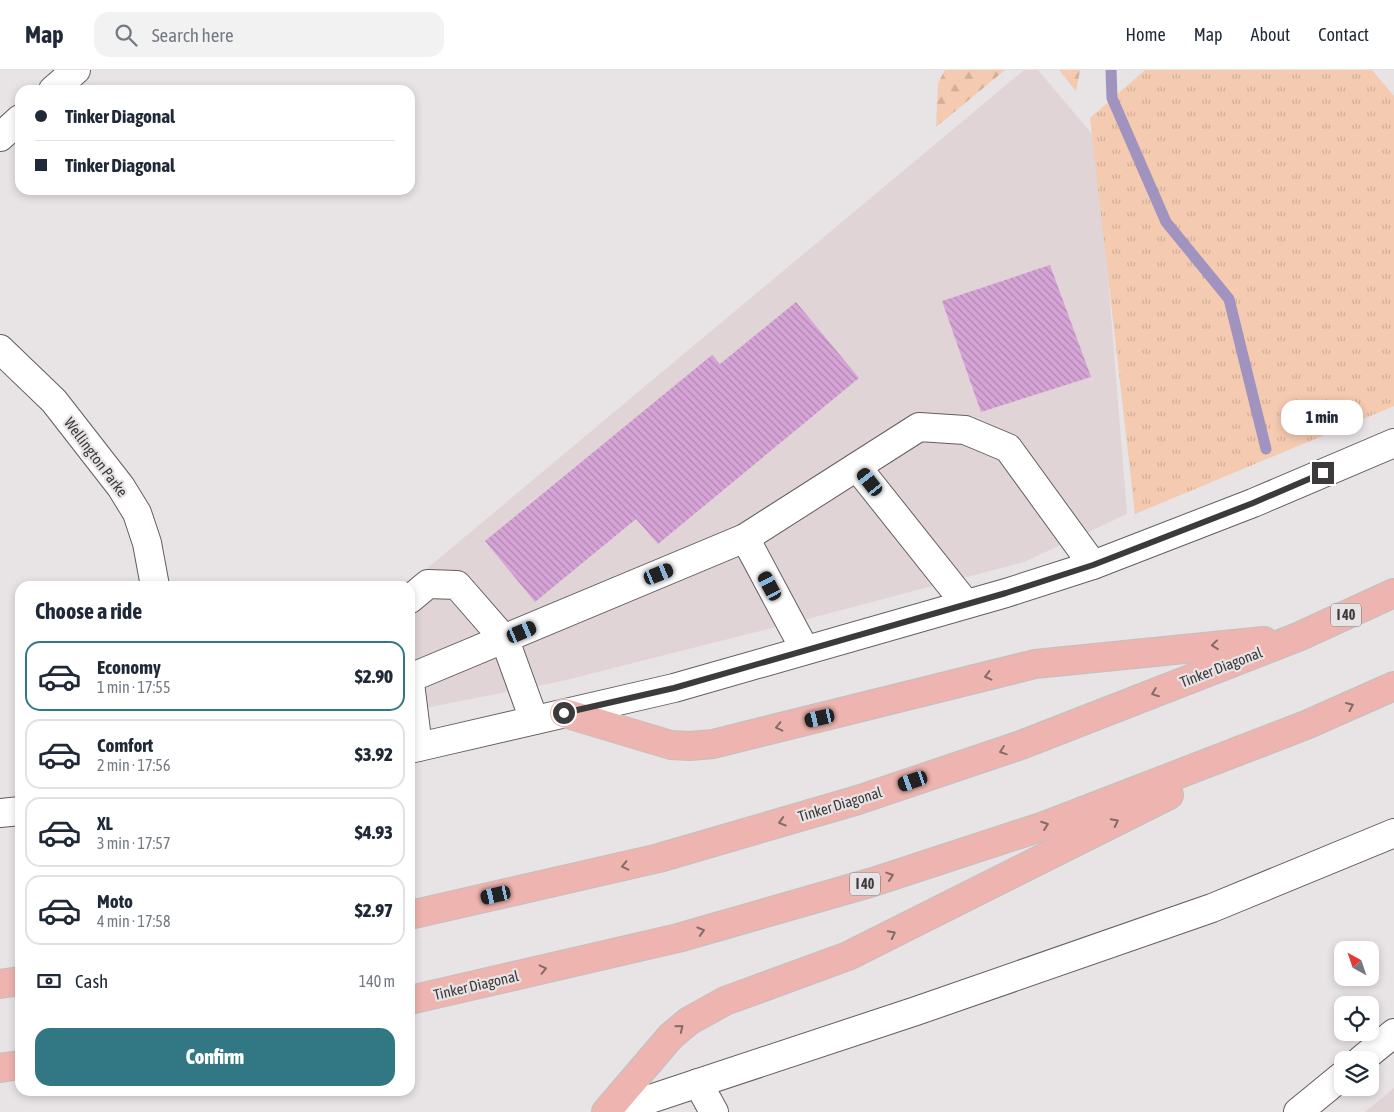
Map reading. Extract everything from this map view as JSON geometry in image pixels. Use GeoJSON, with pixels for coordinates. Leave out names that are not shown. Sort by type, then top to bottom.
{"type":"FeatureCollection","features":[{"type":"Feature","properties":{"kind":"highway","name":"Tinker Diagonal"},"geometry":{"type":"LineString","coordinates":[[415,914],[659,858],[858,800],[1021,745],[1298,637],[1394,593]]}},
{"type":"Feature","properties":{"kind":"highway"},"geometry":{"type":"LineString","coordinates":[[564,713],[671,745],[713,744],[1035,664],[1298,637]]}},
{"type":"Feature","properties":{"kind":"highway","name":"Tinker Diagonal"},"geometry":{"type":"LineString","coordinates":[[415,999],[678,938],[873,882],[1044,826],[1306,725],[1394,686]]}},
{"type":"Feature","properties":{"kind":"highway"},"geometry":{"type":"LineString","coordinates":[[606,1112],[671,1036],[706,1010],[725,1001],[848,956],[1306,725]]}},
{"type":"Feature","properties":{"kind":"highway"},"geometry":{"type":"LineString","coordinates":[[0,984],[15,982]]}},
{"type":"Feature","properties":{"kind":"highway"},"geometry":{"type":"LineString","coordinates":[[0,1068],[15,1066]]}},
{"type":"Feature","properties":{"kind":"street"},"geometry":{"type":"LineString","coordinates":[[60,85],[76,70]]}},
{"type":"Feature","properties":{"kind":"street"},"geometry":{"type":"LineString","coordinates":[[0,137],[15,124]]}},
{"type":"Feature","properties":{"kind":"street","name":"Wellington Parke"},"geometry":{"type":"LineString","coordinates":[[0,349],[54,401],[121,487],[137,513],[154,581]]}},
{"type":"Feature","properties":{"kind":"street"},"geometry":{"type":"LineString","coordinates":[[415,676],[505,640],[745,538],[919,427],[965,430],[1008,448],[1093,565]]}},
{"type":"Feature","properties":{"kind":"street"},"geometry":{"type":"LineString","coordinates":[[415,748],[674,688],[1006,593],[1093,565],[1253,503],[1394,443]]}},
{"type":"Feature","properties":{"kind":"street"},"geometry":{"type":"LineString","coordinates":[[858,467],[966,604]]}},
{"type":"Feature","properties":{"kind":"street"},"geometry":{"type":"LineString","coordinates":[[745,538],[805,650]]}},
{"type":"Feature","properties":{"kind":"street"},"geometry":{"type":"LineString","coordinates":[[415,595],[428,584],[457,585],[505,640],[534,720]]}},
{"type":"Feature","properties":{"kind":"street"},"geometry":{"type":"LineString","coordinates":[[0,813],[15,812]]}},
{"type":"Feature","properties":{"kind":"street"},"geometry":{"type":"LineString","coordinates":[[611,1112],[926,1007],[1212,908],[1394,833]]}},
{"type":"Feature","properties":{"kind":"street"},"geometry":{"type":"LineString","coordinates":[[1372,1051],[1394,1033]]}},
{"type":"Feature","properties":{"kind":"street"},"geometry":{"type":"LineString","coordinates":[[1298,1112],[1334,1083]]}},
{"type":"Feature","properties":{"kind":"street"},"geometry":{"type":"LineString","coordinates":[[698,1084],[714,1112]]}},
{"type":"Feature","properties":{"kind":"shaded area"},"geometry":{"type":"Polygon","coordinates":[[[1024,70],[1038,70],[1097,140],[1127,514],[1024,562],[562,681],[415,710],[415,581],[412,581],[1024,70]]]}},
{"type":"Feature","properties":{"kind":"shaded area"},"geometry":{"type":"Polygon","coordinates":[[[1394,1088],[1394,1112],[1365,1112],[1394,1088]]]}},
{"type":"Feature","properties":{"kind":"green space"},"geometry":{"type":"Polygon","coordinates":[[[945,70],[1005,70],[936,127],[938,83],[945,70]]]}},
{"type":"Feature","properties":{"kind":"green space"},"geometry":{"type":"Polygon","coordinates":[[[1059,70],[1080,70],[1076,91],[1059,70]]]}},
{"type":"Feature","properties":{"kind":"green space"},"geometry":{"type":"Polygon","coordinates":[[[1145,70],[1372,70],[1394,96],[1394,406],[1135,514],[1090,118],[1145,70]]]}},
{"type":"Feature","properties":{"kind":"building"},"geometry":{"type":"Polygon","coordinates":[[[1050,265],[1091,377],[981,412],[942,301],[1050,265]]]}},
{"type":"Feature","properties":{"kind":"building"},"geometry":{"type":"Polygon","coordinates":[[[796,302],[859,378],[658,544],[636,519],[535,602],[485,541],[712,355],[720,364],[796,302]]]}},
{"type":"Feature","properties":{"kind":"waterway"},"geometry":{"type":"LineString","coordinates":[[1111,70],[1112,98],[1166,222],[1229,299],[1266,449]]}},
{"type":"Feature","properties":{"kind":"route"},"geometry":{"type":"LineString","coordinates":[[564,713],[674,688],[1006,593],[1093,565],[1253,503],[1323,473]]}}]}
